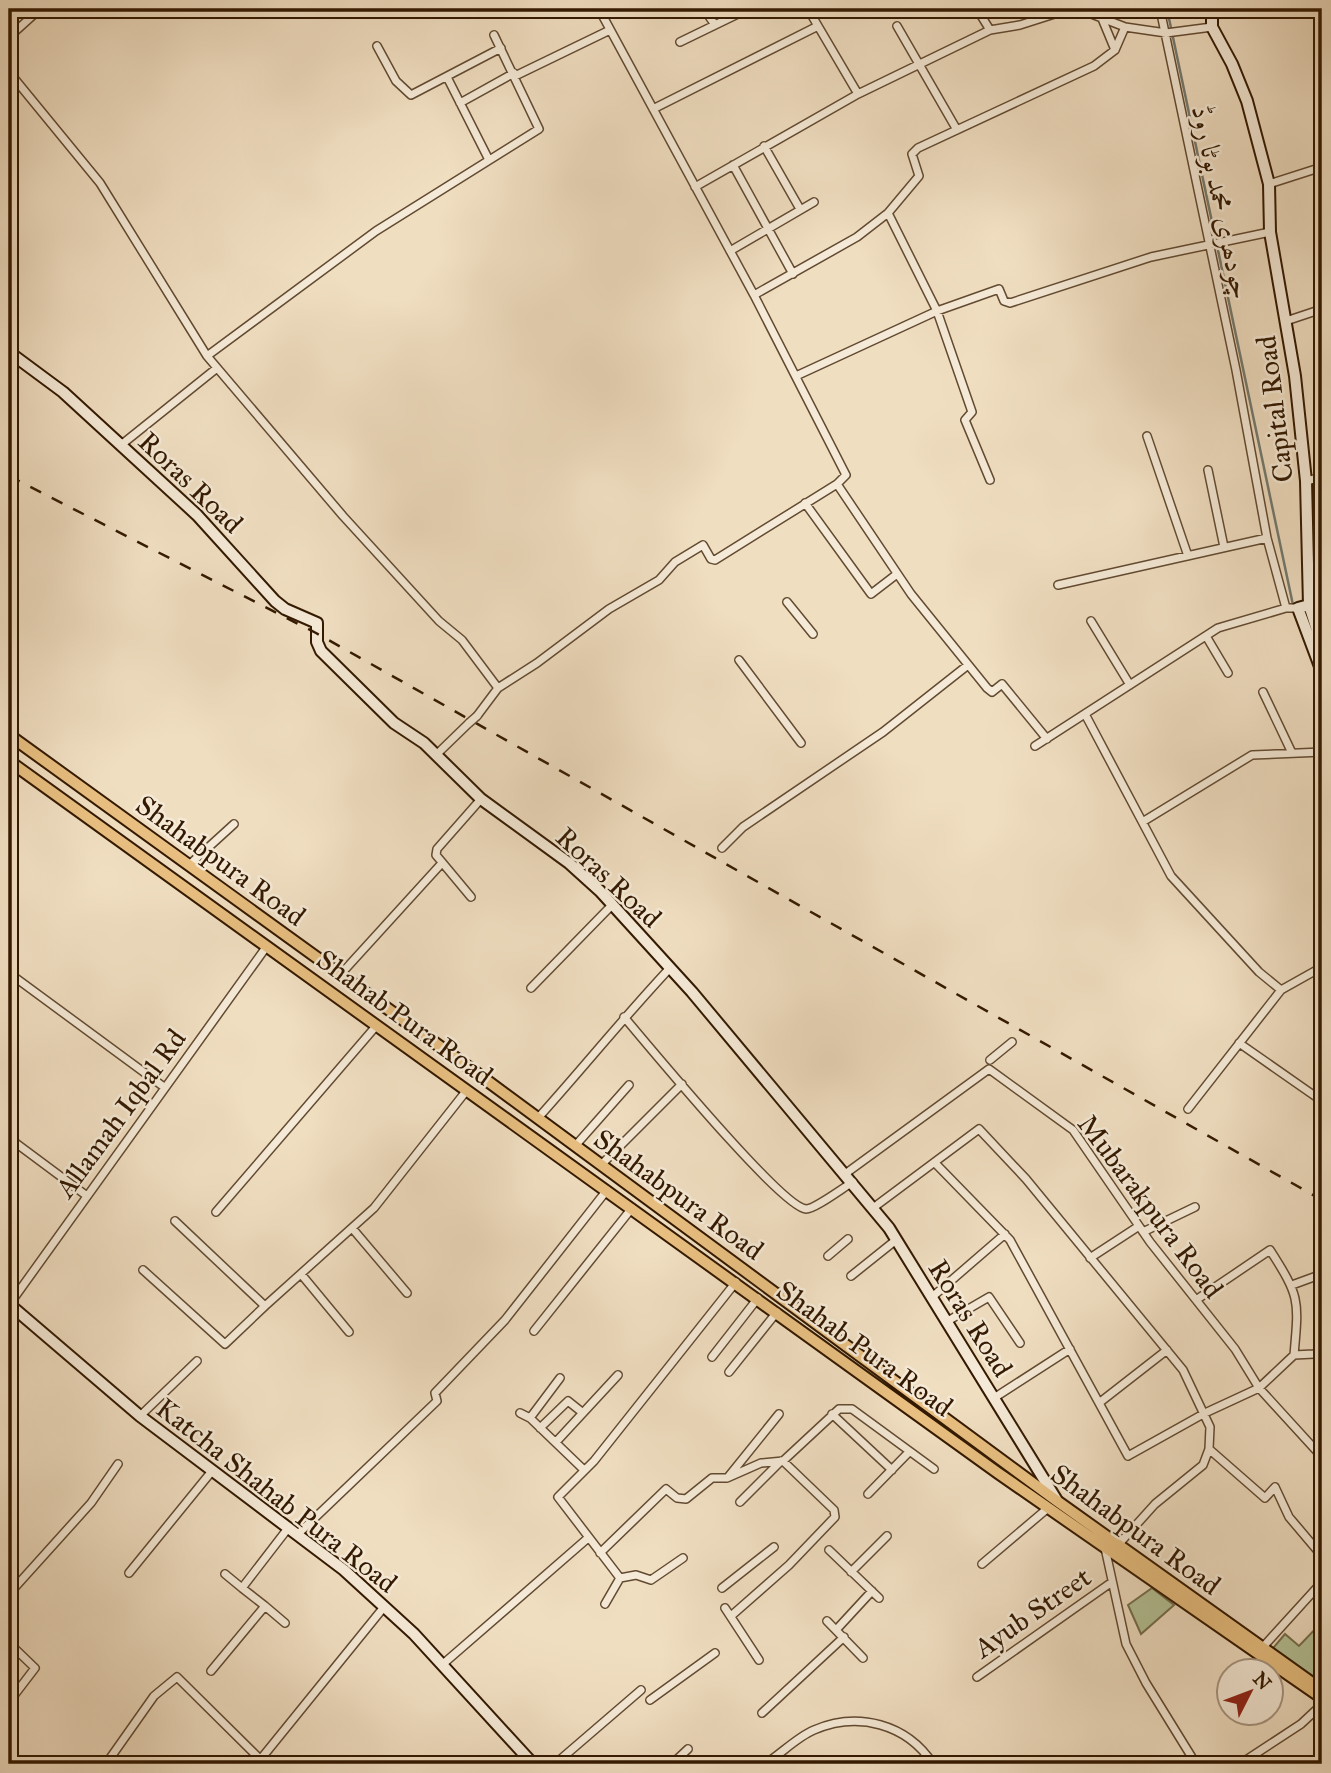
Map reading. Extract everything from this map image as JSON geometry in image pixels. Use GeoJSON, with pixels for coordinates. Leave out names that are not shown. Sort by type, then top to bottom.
{"type":"FeatureCollection","features":[{"type":"Feature","properties":{"kind":"main road","name":"Capital Road"},"geometry":{"type":"LineString","coordinates":[[1212,9],[1212,27],[1232,64],[1247,101],[1269,184],[1269,233],[1286,321],[1306,481],[1304,606],[1322,646]]}},
{"type":"Feature","properties":{"kind":"main road","name":"Roras Road"},"geometry":{"type":"LineString","coordinates":[[9,352],[63,392],[197,515],[275,601],[285,609],[317,623],[317,642],[324,654],[394,723],[436,755],[481,800],[569,863],[670,968],[849,1178],[896,1240],[994,1398],[1053,1504]]}},
{"type":"Feature","properties":{"kind":"main road"},"geometry":{"type":"LineString","coordinates":[[1304,606],[1322,672]]}},
{"type":"Feature","properties":{"kind":"main road","name":"Shahabpura Road"},"geometry":{"type":"LineString","coordinates":[[9,734],[538,1118],[1053,1504],[1118,1545],[1322,1690]]}},
{"type":"Feature","properties":{"kind":"main road"},"geometry":{"type":"LineString","coordinates":[[11,766],[27,748]]}},
{"type":"Feature","properties":{"kind":"main road","name":"Shahab Pura Road"},"geometry":{"type":"LineString","coordinates":[[11,766],[267,946],[740,1286],[1053,1504],[1105,1548],[1322,1698]]}},
{"type":"Feature","properties":{"kind":"main road"},"geometry":{"type":"LineString","coordinates":[[267,946],[278,930]]}},
{"type":"Feature","properties":{"kind":"main road"},"geometry":{"type":"LineString","coordinates":[[723,1273],[730,1266],[730,1260]]}},
{"type":"Feature","properties":{"kind":"main road"},"geometry":{"type":"LineString","coordinates":[[740,1286],[754,1278]]}},
{"type":"Feature","properties":{"kind":"main road","name":"Katcha Shahab Pura Road"},"geometry":{"type":"LineString","coordinates":[[9,1305],[140,1416],[294,1530],[384,1607],[443,1664],[533,1764]]}},
{"type":"Feature","properties":{"kind":"street"},"geometry":{"type":"LineString","coordinates":[[9,37],[40,9]]}},
{"type":"Feature","properties":{"kind":"street"},"geometry":{"type":"LineString","coordinates":[[436,755],[477,716],[498,688],[537,663],[609,608],[659,580],[675,562],[704,545],[711,559],[715,560],[837,484],[845,472],[754,295],[599,9]]}},
{"type":"Feature","properties":{"kind":"street"},"geometry":{"type":"LineString","coordinates":[[705,9],[715,25]]}},
{"type":"Feature","properties":{"kind":"street"},"geometry":{"type":"LineString","coordinates":[[680,42],[748,9]]}},
{"type":"Feature","properties":{"kind":"street"},"geometry":{"type":"LineString","coordinates":[[808,9],[858,94]]}},
{"type":"Feature","properties":{"kind":"street"},"geometry":{"type":"LineString","coordinates":[[977,9],[990,30]]}},
{"type":"Feature","properties":{"kind":"street","name":"چودھری محمد بوٹا روڈ"},"geometry":{"type":"LineString","coordinates":[[1160,9],[1267,538],[1286,608]]}},
{"type":"Feature","properties":{"kind":"street"},"geometry":{"type":"LineString","coordinates":[[695,187],[858,94],[990,30],[1020,25],[1067,10],[1099,13],[1125,27],[1166,33],[1180,29],[1212,27]]}},
{"type":"Feature","properties":{"kind":"street"},"geometry":{"type":"LineString","coordinates":[[1099,13],[1115,50]]}},
{"type":"Feature","properties":{"kind":"street"},"geometry":{"type":"LineString","coordinates":[[653,109],[818,26]]}},
{"type":"Feature","properties":{"kind":"street"},"geometry":{"type":"LineString","coordinates":[[897,26],[957,130]]}},
{"type":"Feature","properties":{"kind":"street"},"geometry":{"type":"LineString","coordinates":[[754,295],[829,256],[888,213],[919,176],[913,151],[1094,66],[1115,50],[1125,27]]}},
{"type":"Feature","properties":{"kind":"street"},"geometry":{"type":"LineString","coordinates":[[460,103],[610,30]]}},
{"type":"Feature","properties":{"kind":"street"},"geometry":{"type":"LineString","coordinates":[[206,356],[376,231],[488,158],[539,129],[494,35]]}},
{"type":"Feature","properties":{"kind":"street"},"geometry":{"type":"LineString","coordinates":[[377,46],[407,94],[415,93],[501,48]]}},
{"type":"Feature","properties":{"kind":"street"},"geometry":{"type":"LineString","coordinates":[[9,72],[100,183],[206,356],[343,516],[439,621],[462,640],[498,688]]}},
{"type":"Feature","properties":{"kind":"street"},"geometry":{"type":"LineString","coordinates":[[447,77],[488,158]]}},
{"type":"Feature","properties":{"kind":"street"},"geometry":{"type":"LineString","coordinates":[[764,146],[800,209]]}},
{"type":"Feature","properties":{"kind":"street"},"geometry":{"type":"LineString","coordinates":[[733,165],[793,274]]}},
{"type":"Feature","properties":{"kind":"street"},"geometry":{"type":"LineString","coordinates":[[1269,184],[1322,167]]}},
{"type":"Feature","properties":{"kind":"street"},"geometry":{"type":"LineString","coordinates":[[730,251],[814,202]]}},
{"type":"Feature","properties":{"kind":"street"},"geometry":{"type":"LineString","coordinates":[[888,213],[937,311],[972,412],[965,420],[990,480]]}},
{"type":"Feature","properties":{"kind":"street"},"geometry":{"type":"LineString","coordinates":[[796,376],[937,311],[999,289],[1004,300],[1010,303],[1151,257],[1209,243],[1269,233]]}},
{"type":"Feature","properties":{"kind":"street"},"geometry":{"type":"LineString","coordinates":[[1286,321],[1322,309]]}},
{"type":"Feature","properties":{"kind":"street"},"geometry":{"type":"LineString","coordinates":[[121,445],[217,368]]}},
{"type":"Feature","properties":{"kind":"street"},"geometry":{"type":"LineString","coordinates":[[1147,436],[1188,556]]}},
{"type":"Feature","properties":{"kind":"street"},"geometry":{"type":"LineString","coordinates":[[1208,470],[1224,547]]}},
{"type":"Feature","properties":{"kind":"street"},"geometry":{"type":"LineString","coordinates":[[1306,481],[1322,477]]}},
{"type":"Feature","properties":{"kind":"street"},"geometry":{"type":"LineString","coordinates":[[837,484],[897,574],[968,665],[990,691],[1002,684],[1047,739]]}},
{"type":"Feature","properties":{"kind":"street"},"geometry":{"type":"LineString","coordinates":[[805,503],[871,594],[897,574]]}},
{"type":"Feature","properties":{"kind":"street"},"geometry":{"type":"LineString","coordinates":[[1058,585],[1267,538]]}},
{"type":"Feature","properties":{"kind":"street"},"geometry":{"type":"LineString","coordinates":[[787,602],[813,634]]}},
{"type":"Feature","properties":{"kind":"street"},"geometry":{"type":"LineString","coordinates":[[1035,747],[1218,628],[1286,608],[1304,606]]}},
{"type":"Feature","properties":{"kind":"street"},"geometry":{"type":"LineString","coordinates":[[1091,621],[1130,685]]}},
{"type":"Feature","properties":{"kind":"street"},"geometry":{"type":"LineString","coordinates":[[1206,636],[1228,673]]}},
{"type":"Feature","properties":{"kind":"street"},"geometry":{"type":"LineString","coordinates":[[738,660],[801,743]]}},
{"type":"Feature","properties":{"kind":"street"},"geometry":{"type":"LineString","coordinates":[[722,848],[743,827],[883,732],[968,665]]}},
{"type":"Feature","properties":{"kind":"street"},"geometry":{"type":"LineString","coordinates":[[1263,692],[1292,753]]}},
{"type":"Feature","properties":{"kind":"street"},"geometry":{"type":"LineString","coordinates":[[1085,715],[1171,876],[1259,972],[1281,990]]}},
{"type":"Feature","properties":{"kind":"street"},"geometry":{"type":"LineString","coordinates":[[1144,821],[1252,755],[1322,752]]}},
{"type":"Feature","properties":{"kind":"street"},"geometry":{"type":"LineString","coordinates":[[471,897],[436,855],[437,849],[481,800]]}},
{"type":"Feature","properties":{"kind":"street"},"geometry":{"type":"LineString","coordinates":[[189,865],[234,824]]}},
{"type":"Feature","properties":{"kind":"street"},"geometry":{"type":"LineString","coordinates":[[340,975],[442,863]]}},
{"type":"Feature","properties":{"kind":"street"},"geometry":{"type":"LineString","coordinates":[[531,988],[612,905]]}},
{"type":"Feature","properties":{"kind":"street","name":"Allamah Iqbal Rd"},"geometry":{"type":"LineString","coordinates":[[9,1305],[267,946]]}},
{"type":"Feature","properties":{"kind":"street"},"geometry":{"type":"LineString","coordinates":[[1188,1109],[1281,990],[1322,967]]}},
{"type":"Feature","properties":{"kind":"street"},"geometry":{"type":"LineString","coordinates":[[538,1118],[624,1017],[670,968]]}},
{"type":"Feature","properties":{"kind":"street"},"geometry":{"type":"LineString","coordinates":[[9,973],[164,1087]]}},
{"type":"Feature","properties":{"kind":"street"},"geometry":{"type":"LineString","coordinates":[[624,1017],[755,1167],[801,1207],[811,1208],[849,1178]]}},
{"type":"Feature","properties":{"kind":"street"},"geometry":{"type":"LineString","coordinates":[[216,1212],[377,1025]]}},
{"type":"Feature","properties":{"kind":"street"},"geometry":{"type":"LineString","coordinates":[[990,1060],[1013,1042]]}},
{"type":"Feature","properties":{"kind":"street"},"geometry":{"type":"LineString","coordinates":[[1239,1043],[1322,1101]]}},
{"type":"Feature","properties":{"kind":"street","name":"Mubarakpura Road"},"geometry":{"type":"LineString","coordinates":[[849,1178],[989,1069],[1073,1130],[1141,1229],[1235,1349],[1259,1388],[1322,1457]]}},
{"type":"Feature","properties":{"kind":"street"},"geometry":{"type":"LineString","coordinates":[[601,1165],[682,1084]]}},
{"type":"Feature","properties":{"kind":"street"},"geometry":{"type":"LineString","coordinates":[[575,1146],[629,1085]]}},
{"type":"Feature","properties":{"kind":"street"},"geometry":{"type":"LineString","coordinates":[[143,1270],[225,1344],[374,1208],[467,1090]]}},
{"type":"Feature","properties":{"kind":"street"},"geometry":{"type":"LineString","coordinates":[[873,1208],[936,1164],[979,1129],[1026,1179],[1183,1370],[1210,1427],[1209,1449],[1203,1465],[1155,1504],[1118,1545]]}},
{"type":"Feature","properties":{"kind":"street"},"geometry":{"type":"LineString","coordinates":[[9,1138],[87,1196]]}},
{"type":"Feature","properties":{"kind":"street"},"geometry":{"type":"LineString","coordinates":[[936,1164],[1005,1234],[1034,1279],[1128,1456],[1205,1413],[1259,1388],[1294,1355],[1314,1354],[1322,1350]]}},
{"type":"Feature","properties":{"kind":"street"},"geometry":{"type":"LineString","coordinates":[[242,1588],[294,1530],[437,1401],[435,1393],[505,1320],[607,1190]]}},
{"type":"Feature","properties":{"kind":"street"},"geometry":{"type":"LineString","coordinates":[[534,1331],[632,1208]]}},
{"type":"Feature","properties":{"kind":"street"},"geometry":{"type":"LineString","coordinates":[[1090,1258],[1141,1229],[1195,1208]]}},
{"type":"Feature","properties":{"kind":"street"},"geometry":{"type":"LineString","coordinates":[[175,1221],[265,1306]]}},
{"type":"Feature","properties":{"kind":"street"},"geometry":{"type":"LineString","coordinates":[[352,1228],[407,1293]]}},
{"type":"Feature","properties":{"kind":"street"},"geometry":{"type":"LineString","coordinates":[[931,1298],[1005,1234]]}},
{"type":"Feature","properties":{"kind":"street"},"geometry":{"type":"LineString","coordinates":[[828,1256],[848,1239]]}},
{"type":"Feature","properties":{"kind":"street"},"geometry":{"type":"LineString","coordinates":[[851,1276],[896,1240]]}},
{"type":"Feature","properties":{"kind":"street"},"geometry":{"type":"LineString","coordinates":[[1196,1300],[1270,1250],[1292,1285],[1298,1306],[1294,1355]]}},
{"type":"Feature","properties":{"kind":"street"},"geometry":{"type":"LineString","coordinates":[[301,1273],[349,1332]]}},
{"type":"Feature","properties":{"kind":"street"},"geometry":{"type":"LineString","coordinates":[[1292,1285],[1322,1274]]}},
{"type":"Feature","properties":{"kind":"street"},"geometry":{"type":"LineString","coordinates":[[620,1578],[558,1497],[583,1469],[594,1461],[740,1286]]}},
{"type":"Feature","properties":{"kind":"street"},"geometry":{"type":"LineString","coordinates":[[946,1322],[989,1297],[1020,1343]]}},
{"type":"Feature","properties":{"kind":"street"},"geometry":{"type":"LineString","coordinates":[[712,1357],[758,1298]]}},
{"type":"Feature","properties":{"kind":"street"},"geometry":{"type":"LineString","coordinates":[[729,1372],[777,1312]]}},
{"type":"Feature","properties":{"kind":"street"},"geometry":{"type":"LineString","coordinates":[[994,1398],[1070,1349]]}},
{"type":"Feature","properties":{"kind":"street"},"geometry":{"type":"LineString","coordinates":[[1099,1402],[1167,1350]]}},
{"type":"Feature","properties":{"kind":"street"},"geometry":{"type":"LineString","coordinates":[[140,1416],[197,1361]]}},
{"type":"Feature","properties":{"kind":"street"},"geometry":{"type":"LineString","coordinates":[[555,1442],[618,1375]]}},
{"type":"Feature","properties":{"kind":"street"},"geometry":{"type":"LineString","coordinates":[[530,1418],[560,1378]]}},
{"type":"Feature","properties":{"kind":"street"},"geometry":{"type":"LineString","coordinates":[[540,1428],[568,1401],[583,1413]]}},
{"type":"Feature","properties":{"kind":"street"},"geometry":{"type":"LineString","coordinates":[[740,1502],[839,1409],[852,1409],[934,1469]]}},
{"type":"Feature","properties":{"kind":"street"},"geometry":{"type":"LineString","coordinates":[[520,1413],[530,1418],[583,1469]]}},
{"type":"Feature","properties":{"kind":"street"},"geometry":{"type":"LineString","coordinates":[[727,1478],[779,1414]]}},
{"type":"Feature","properties":{"kind":"street"},"geometry":{"type":"LineString","coordinates":[[832,1414],[892,1470]]}},
{"type":"Feature","properties":{"kind":"street"},"geometry":{"type":"LineString","coordinates":[[1209,1449],[1265,1498],[1275,1487],[1289,1517],[1322,1556]]}},
{"type":"Feature","properties":{"kind":"street"},"geometry":{"type":"LineString","coordinates":[[868,1494],[909,1452]]}},
{"type":"Feature","properties":{"kind":"street"},"geometry":{"type":"LineString","coordinates":[[600,1553],[666,1489],[681,1500],[712,1478],[727,1478],[761,1463],[782,1461],[834,1510],[835,1517],[789,1564],[731,1616]]}},
{"type":"Feature","properties":{"kind":"street"},"geometry":{"type":"LineString","coordinates":[[9,1594],[91,1503],[118,1464]]}},
{"type":"Feature","properties":{"kind":"street"},"geometry":{"type":"LineString","coordinates":[[129,1573],[212,1471]]}},
{"type":"Feature","properties":{"kind":"street"},"geometry":{"type":"LineString","coordinates":[[982,1564],[1053,1504]]}},
{"type":"Feature","properties":{"kind":"street"},"geometry":{"type":"LineString","coordinates":[[851,1572],[887,1536]]}},
{"type":"Feature","properties":{"kind":"street"},"geometry":{"type":"LineString","coordinates":[[443,1664],[589,1538]]}},
{"type":"Feature","properties":{"kind":"street"},"geometry":{"type":"LineString","coordinates":[[722,1588],[774,1546]]}},
{"type":"Feature","properties":{"kind":"street"},"geometry":{"type":"LineString","coordinates":[[1105,1548],[1126,1644],[1146,1683],[1196,1764]]}},
{"type":"Feature","properties":{"kind":"street"},"geometry":{"type":"LineString","coordinates":[[829,1550],[879,1598]]}},
{"type":"Feature","properties":{"kind":"street"},"geometry":{"type":"LineString","coordinates":[[620,1578],[636,1576],[651,1580],[683,1558]]}},
{"type":"Feature","properties":{"kind":"street"},"geometry":{"type":"LineString","coordinates":[[225,1574],[285,1623]]}},
{"type":"Feature","properties":{"kind":"street"},"geometry":{"type":"LineString","coordinates":[[605,1604],[620,1578]]}},
{"type":"Feature","properties":{"kind":"street","name":"Ayub Street"},"geometry":{"type":"LineString","coordinates":[[977,1677],[1112,1581]]}},
{"type":"Feature","properties":{"kind":"street"},"geometry":{"type":"LineString","coordinates":[[1262,1647],[1322,1582]]}},
{"type":"Feature","properties":{"kind":"street"},"geometry":{"type":"LineString","coordinates":[[836,1630],[872,1591]]}},
{"type":"Feature","properties":{"kind":"street"},"geometry":{"type":"LineString","coordinates":[[211,1671],[265,1606]]}},
{"type":"Feature","properties":{"kind":"street"},"geometry":{"type":"LineString","coordinates":[[106,1764],[154,1696],[177,1677],[263,1763],[384,1607]]}},
{"type":"Feature","properties":{"kind":"street"},"geometry":{"type":"LineString","coordinates":[[725,1608],[759,1660]]}},
{"type":"Feature","properties":{"kind":"street"},"geometry":{"type":"LineString","coordinates":[[827,1621],[863,1658]]}},
{"type":"Feature","properties":{"kind":"street"},"geometry":{"type":"LineString","coordinates":[[762,1713],[844,1637]]}},
{"type":"Feature","properties":{"kind":"street"},"geometry":{"type":"LineString","coordinates":[[9,1643],[35,1668],[9,1702]]}},
{"type":"Feature","properties":{"kind":"street"},"geometry":{"type":"LineString","coordinates":[[650,1700],[715,1653]]}},
{"type":"Feature","properties":{"kind":"street"},"geometry":{"type":"LineString","coordinates":[[555,1764],[642,1690]]}},
{"type":"Feature","properties":{"kind":"street"},"geometry":{"type":"LineString","coordinates":[[1240,1764],[1301,1724],[1316,1710]]}},
{"type":"Feature","properties":{"kind":"street"},"geometry":{"type":"LineString","coordinates":[[765,1764],[812,1731],[840,1722],[874,1722],[886,1725],[923,1750],[933,1764]]}},
{"type":"Feature","properties":{"kind":"street"},"geometry":{"type":"LineString","coordinates":[[671,1764],[688,1749]]}},
{"type":"Feature","properties":{"kind":"green space"},"geometry":{"type":"Polygon","coordinates":[[[1152,1588],[1174,1605],[1141,1634],[1128,1605],[1152,1588]]]}},
{"type":"Feature","properties":{"kind":"green space"},"geometry":{"type":"Polygon","coordinates":[[[1322,1622],[1322,1689],[1286,1665],[1286,1658],[1276,1658],[1269,1653],[1285,1634],[1299,1646],[1322,1622]]]}},
{"type":"Feature","properties":{"kind":"waterway"},"geometry":{"type":"LineString","coordinates":[[1167,9],[1293,605]]}},
{"type":"Feature","properties":{"kind":"railway"},"geometry":{"type":"LineString","coordinates":[[9,476],[316,633],[1322,1200]]}}]}
